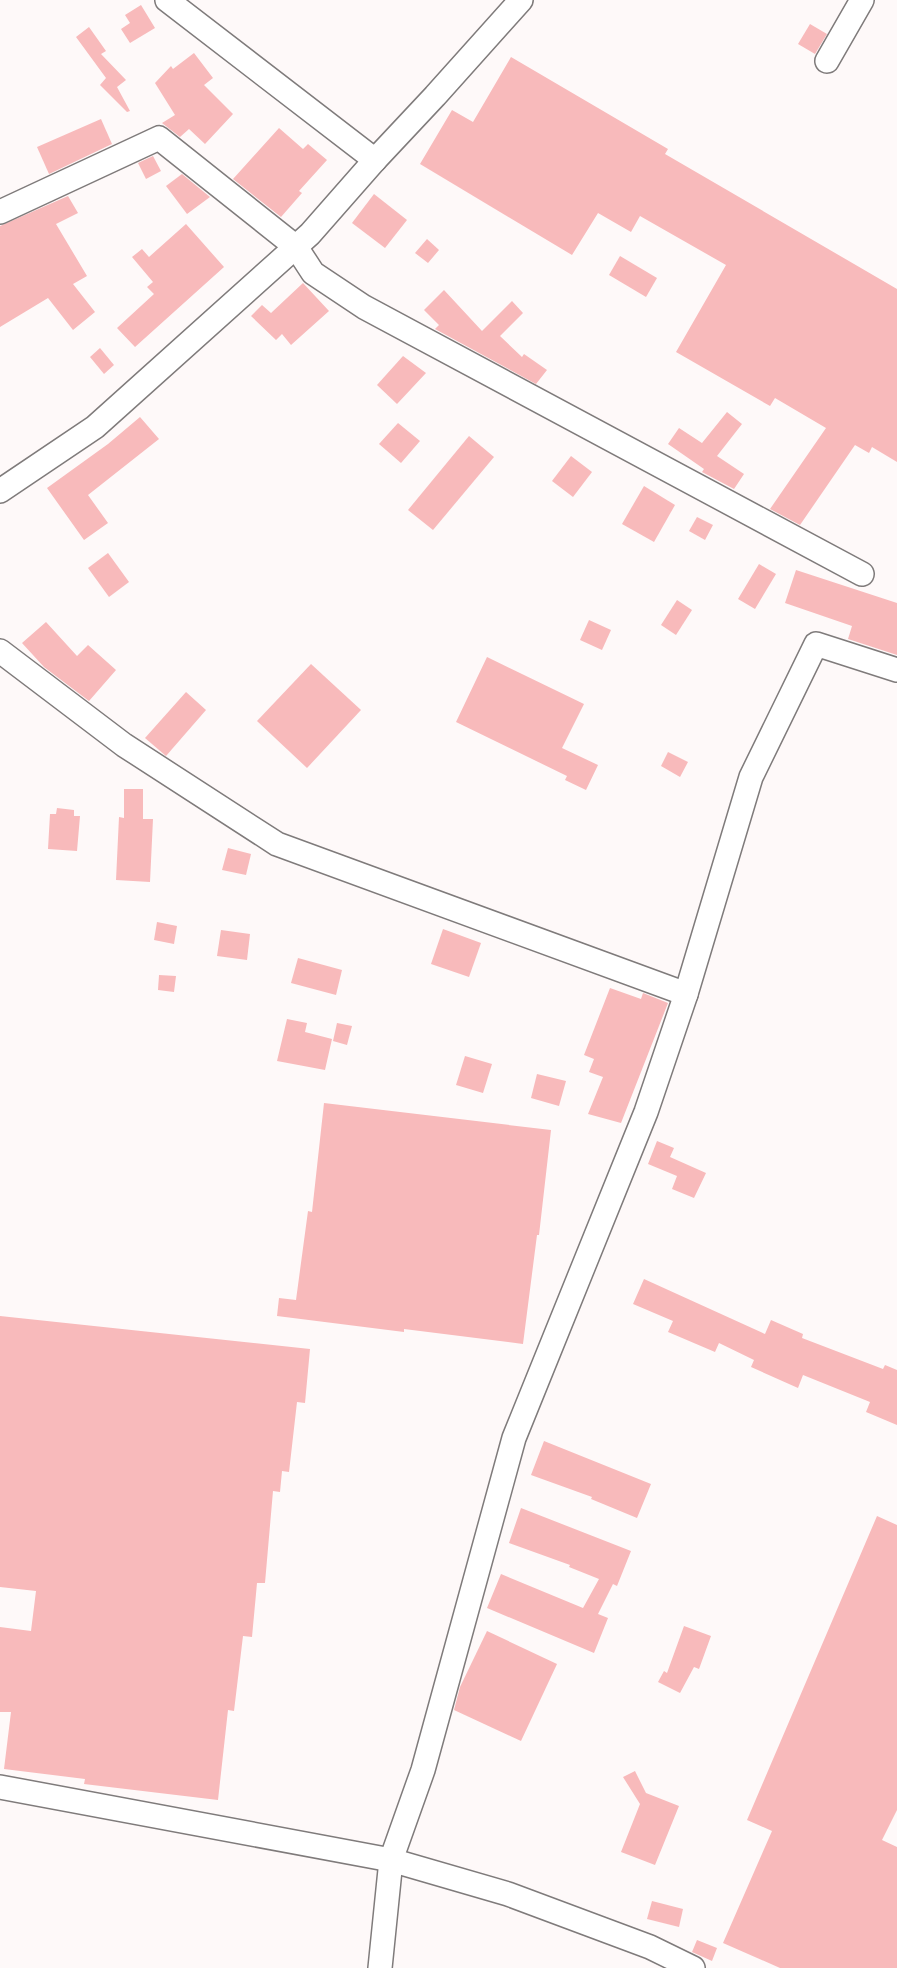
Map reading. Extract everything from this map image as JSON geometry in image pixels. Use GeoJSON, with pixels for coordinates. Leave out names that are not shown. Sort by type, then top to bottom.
{"type":"FeatureCollection","features":[{"type":"Feature","properties":{"kind":"street"},"geometry":{"type":"LineString","coordinates":[[167,0],[375,160]]}},
{"type":"Feature","properties":{"kind":"street"},"geometry":{"type":"LineString","coordinates":[[0,491],[95,427],[310,234],[521,0]]}},
{"type":"Feature","properties":{"kind":"street"},"geometry":{"type":"LineString","coordinates":[[827,61],[862,0]]}},
{"type":"Feature","properties":{"kind":"street"},"geometry":{"type":"LineString","coordinates":[[0,212],[159,138],[296,247],[313,273],[364,307],[862,574]]}},
{"type":"Feature","properties":{"kind":"street"},"geometry":{"type":"LineString","coordinates":[[380,1968],[391,1860],[423,1770],[514,1438],[646,1112],[686,995],[751,777],[816,644],[897,670]]}},
{"type":"Feature","properties":{"kind":"street"},"geometry":{"type":"LineString","coordinates":[[0,650],[124,745],[277,844],[686,995]]}},
{"type":"Feature","properties":{"kind":"street"},"geometry":{"type":"LineString","coordinates":[[0,1787],[391,1860],[508,1894],[650,1947],[693,1968]]}},
{"type":"Feature","properties":{"kind":"building"},"geometry":{"type":"Polygon","coordinates":[[[141,5],[155,28],[130,43],[121,29],[130,23],[125,15],[141,5]]]}},
{"type":"Feature","properties":{"kind":"building"},"geometry":{"type":"Polygon","coordinates":[[[810,24],[827,34],[815,54],[798,44],[810,24]]]}},
{"type":"Feature","properties":{"kind":"building"},"geometry":{"type":"Polygon","coordinates":[[[89,27],[106,51],[101,54],[126,80],[117,87],[130,111],[127,112],[100,85],[106,78],[76,37],[89,27]]]}},
{"type":"Feature","properties":{"kind":"building"},"geometry":{"type":"Polygon","coordinates":[[[194,53],[213,78],[204,85],[233,114],[205,144],[189,129],[180,137],[162,123],[175,115],[155,83],[171,66],[173,69],[194,53]]]}},
{"type":"Feature","properties":{"kind":"building"},"geometry":{"type":"Polygon","coordinates":[[[511,57],[668,149],[665,154],[897,289],[897,462],[872,447],[869,453],[855,445],[800,525],[770,509],[826,428],[775,398],[770,406],[676,352],[726,265],[640,216],[631,232],[598,213],[572,255],[420,164],[452,110],[473,122],[511,57]]]}},
{"type":"Feature","properties":{"kind":"building"},"geometry":{"type":"Polygon","coordinates":[[[101,119],[112,144],[49,174],[37,147],[101,119]]]}},
{"type":"Feature","properties":{"kind":"building"},"geometry":{"type":"Polygon","coordinates":[[[279,128],[303,149],[308,144],[327,160],[299,191],[302,193],[281,217],[233,179],[279,128]]]}},
{"type":"Feature","properties":{"kind":"building"},"geometry":{"type":"Polygon","coordinates":[[[153,156],[161,171],[146,179],[138,163],[153,156]]]}},
{"type":"Feature","properties":{"kind":"building"},"geometry":{"type":"Polygon","coordinates":[[[182,174],[210,197],[187,214],[166,186],[182,174]]]}},
{"type":"Feature","properties":{"kind":"building"},"geometry":{"type":"Polygon","coordinates":[[[374,194],[407,220],[385,248],[352,223],[374,194]]]}},
{"type":"Feature","properties":{"kind":"building"},"geometry":{"type":"Polygon","coordinates":[[[68,196],[78,213],[56,224],[87,276],[73,284],[95,312],[73,330],[48,298],[0,327],[0,226],[68,196]]]}},
{"type":"Feature","properties":{"kind":"building"},"geometry":{"type":"Polygon","coordinates":[[[186,224],[224,267],[135,347],[117,328],[154,294],[147,287],[153,282],[132,257],[142,249],[149,257],[186,224]]]}},
{"type":"Feature","properties":{"kind":"building"},"geometry":{"type":"Polygon","coordinates":[[[427,239],[439,250],[428,263],[415,253],[427,239]]]}},
{"type":"Feature","properties":{"kind":"building"},"geometry":{"type":"Polygon","coordinates":[[[620,256],[657,278],[646,297],[609,275],[620,256]]]}},
{"type":"Feature","properties":{"kind":"building"},"geometry":{"type":"Polygon","coordinates":[[[303,283],[329,311],[291,345],[282,334],[276,340],[251,316],[262,305],[271,313],[303,283]]]}},
{"type":"Feature","properties":{"kind":"building"},"geometry":{"type":"Polygon","coordinates":[[[444,290],[482,331],[512,301],[523,313],[500,336],[522,357],[524,354],[547,370],[536,384],[435,329],[439,325],[424,310],[444,290]]]}},
{"type":"Feature","properties":{"kind":"building"},"geometry":{"type":"Polygon","coordinates":[[[100,348],[114,365],[104,374],[90,357],[100,348]]]}},
{"type":"Feature","properties":{"kind":"building"},"geometry":{"type":"Polygon","coordinates":[[[403,356],[426,373],[397,404],[377,385],[403,356]]]}},
{"type":"Feature","properties":{"kind":"building"},"geometry":{"type":"Polygon","coordinates":[[[727,412],[742,424],[717,456],[744,474],[734,489],[702,472],[704,469],[668,444],[679,428],[702,443],[727,412]]]}},
{"type":"Feature","properties":{"kind":"building"},"geometry":{"type":"Polygon","coordinates":[[[140,417],[159,439],[88,495],[108,523],[84,540],[47,488],[140,417]]]}},
{"type":"Feature","properties":{"kind":"building"},"geometry":{"type":"Polygon","coordinates":[[[398,423],[420,441],[401,463],[379,444],[398,423]]]}},
{"type":"Feature","properties":{"kind":"building"},"geometry":{"type":"Polygon","coordinates":[[[469,436],[494,457],[433,530],[408,510],[469,436]]]}},
{"type":"Feature","properties":{"kind":"building"},"geometry":{"type":"Polygon","coordinates":[[[571,456],[592,472],[573,497],[552,481],[571,456]]]}},
{"type":"Feature","properties":{"kind":"building"},"geometry":{"type":"Polygon","coordinates":[[[644,486],[675,505],[654,542],[622,524],[644,486]]]}},
{"type":"Feature","properties":{"kind":"building"},"geometry":{"type":"Polygon","coordinates":[[[697,517],[713,525],[705,540],[689,531],[697,517]]]}},
{"type":"Feature","properties":{"kind":"building"},"geometry":{"type":"Polygon","coordinates":[[[108,553],[129,582],[109,597],[88,568],[108,553]]]}},
{"type":"Feature","properties":{"kind":"building"},"geometry":{"type":"Polygon","coordinates":[[[759,564],[776,574],[755,609],[738,599],[759,564]]]}},
{"type":"Feature","properties":{"kind":"building"},"geometry":{"type":"Polygon","coordinates":[[[796,570],[897,603],[897,655],[848,639],[852,626],[785,603],[796,570]]]}},
{"type":"Feature","properties":{"kind":"building"},"geometry":{"type":"Polygon","coordinates":[[[677,600],[692,610],[676,635],[661,625],[677,600]]]}},
{"type":"Feature","properties":{"kind":"building"},"geometry":{"type":"Polygon","coordinates":[[[589,620],[611,630],[602,650],[580,640],[589,620]]]}},
{"type":"Feature","properties":{"kind":"building"},"geometry":{"type":"Polygon","coordinates":[[[46,622],[77,656],[88,645],[116,670],[89,701],[44,667],[22,643],[46,622]]]}},
{"type":"Feature","properties":{"kind":"building"},"geometry":{"type":"Polygon","coordinates":[[[487,657],[584,704],[562,748],[598,765],[586,790],[565,780],[567,776],[456,722],[487,657]]]}},
{"type":"Feature","properties":{"kind":"building"},"geometry":{"type":"Polygon","coordinates":[[[311,664],[361,710],[307,768],[257,721],[311,664]]]}},
{"type":"Feature","properties":{"kind":"building"},"geometry":{"type":"Polygon","coordinates":[[[186,692],[206,710],[166,756],[145,738],[186,692]]]}},
{"type":"Feature","properties":{"kind":"building"},"geometry":{"type":"Polygon","coordinates":[[[668,752],[688,762],[680,777],[661,766],[668,752]]]}},
{"type":"Feature","properties":{"kind":"building"},"geometry":{"type":"Polygon","coordinates":[[[124,789],[143,789],[143,819],[153,819],[150,882],[116,880],[119,817],[124,818],[124,789]]]}},
{"type":"Feature","properties":{"kind":"building"},"geometry":{"type":"Polygon","coordinates":[[[57,808],[74,810],[74,816],[80,816],[77,851],[48,849],[50,814],[56,814],[57,808]]]}},
{"type":"Feature","properties":{"kind":"building"},"geometry":{"type":"Polygon","coordinates":[[[228,848],[251,854],[246,875],[222,870],[228,848]]]}},
{"type":"Feature","properties":{"kind":"building"},"geometry":{"type":"Polygon","coordinates":[[[157,922],[177,926],[174,944],[154,940],[157,922]]]}},
{"type":"Feature","properties":{"kind":"building"},"geometry":{"type":"Polygon","coordinates":[[[443,929],[481,943],[469,977],[431,964],[443,929]]]}},
{"type":"Feature","properties":{"kind":"building"},"geometry":{"type":"Polygon","coordinates":[[[221,930],[250,934],[247,960],[217,956],[221,930]]]}},
{"type":"Feature","properties":{"kind":"building"},"geometry":{"type":"Polygon","coordinates":[[[298,958],[342,970],[336,995],[291,983],[298,958]]]}},
{"type":"Feature","properties":{"kind":"building"},"geometry":{"type":"Polygon","coordinates":[[[159,975],[176,976],[174,992],[158,990],[159,975]]]}},
{"type":"Feature","properties":{"kind":"building"},"geometry":{"type":"Polygon","coordinates":[[[610,988],[641,999],[643,993],[668,1003],[621,1123],[588,1114],[603,1077],[589,1072],[594,1059],[584,1055],[610,988]]]}},
{"type":"Feature","properties":{"kind":"building"},"geometry":{"type":"Polygon","coordinates":[[[287,1019],[307,1023],[305,1032],[332,1039],[325,1070],[277,1061],[287,1019]]]}},
{"type":"Feature","properties":{"kind":"building"},"geometry":{"type":"Polygon","coordinates":[[[337,1023],[352,1026],[347,1045],[333,1041],[337,1023]]]}},
{"type":"Feature","properties":{"kind":"building"},"geometry":{"type":"Polygon","coordinates":[[[465,1056],[492,1064],[483,1093],[456,1085],[465,1056]]]}},
{"type":"Feature","properties":{"kind":"building"},"geometry":{"type":"Polygon","coordinates":[[[537,1074],[566,1081],[559,1106],[531,1098],[537,1074]]]}},
{"type":"Feature","properties":{"kind":"building"},"geometry":{"type":"Polygon","coordinates":[[[324,1103],[551,1130],[523,1344],[277,1316],[279,1298],[296,1300],[308,1211],[312,1212],[324,1103]]]}},
{"type":"Feature","properties":{"kind":"building"},"geometry":{"type":"Polygon","coordinates":[[[657,1141],[674,1148],[670,1157],[706,1173],[694,1198],[672,1189],[677,1176],[648,1164],[657,1141]]]}},
{"type":"Feature","properties":{"kind":"building"},"geometry":{"type":"Polygon","coordinates":[[[644,1279],[765,1334],[771,1320],[803,1334],[802,1338],[883,1369],[885,1365],[897,1370],[897,1425],[866,1412],[870,1402],[803,1375],[798,1388],[751,1367],[754,1360],[719,1343],[715,1352],[668,1332],[673,1321],[633,1304],[644,1279]]]}},
{"type":"Feature","properties":{"kind":"building"},"geometry":{"type":"Polygon","coordinates":[[[0,1316],[310,1349],[305,1403],[297,1402],[289,1472],[282,1471],[280,1492],[273,1491],[265,1583],[257,1583],[252,1637],[243,1636],[234,1711],[228,1710],[218,1800],[84,1784],[85,1779],[4,1769],[11,1712],[0,1712],[0,1627],[31,1631],[36,1591],[0,1587],[0,1316]]]}},
{"type":"Feature","properties":{"kind":"building"},"geometry":{"type":"Polygon","coordinates":[[[544,1441],[651,1484],[637,1518],[591,1499],[592,1497],[531,1475],[544,1441]]]}},
{"type":"Feature","properties":{"kind":"building"},"geometry":{"type":"Polygon","coordinates":[[[521,1508],[631,1551],[617,1586],[613,1584],[598,1614],[608,1618],[594,1653],[487,1608],[501,1574],[583,1608],[599,1579],[569,1567],[570,1565],[509,1543],[521,1508]]]}},
{"type":"Feature","properties":{"kind":"building"},"geometry":{"type":"Polygon","coordinates":[[[877,1516],[897,1525],[897,1810],[882,1840],[897,1847],[897,1968],[780,1968],[723,1943],[772,1831],[747,1820],[877,1516]]]}},
{"type":"Feature","properties":{"kind":"building"},"geometry":{"type":"Polygon","coordinates":[[[684,1626],[711,1636],[699,1669],[694,1667],[680,1693],[658,1682],[664,1671],[667,1673],[684,1626]]]}},
{"type":"Feature","properties":{"kind":"building"},"geometry":{"type":"Polygon","coordinates":[[[487,1631],[557,1664],[521,1741],[454,1710],[460,1687],[487,1631]]]}},
{"type":"Feature","properties":{"kind":"building"},"geometry":{"type":"Polygon","coordinates":[[[635,1771],[646,1793],[679,1806],[655,1865],[621,1852],[640,1804],[623,1777],[635,1771]]]}},
{"type":"Feature","properties":{"kind":"building"},"geometry":{"type":"Polygon","coordinates":[[[652,1901],[683,1909],[679,1927],[647,1919],[652,1901]]]}},
{"type":"Feature","properties":{"kind":"building"},"geometry":{"type":"Polygon","coordinates":[[[697,1940],[717,1948],[712,1961],[692,1952],[697,1940]]]}}]}
